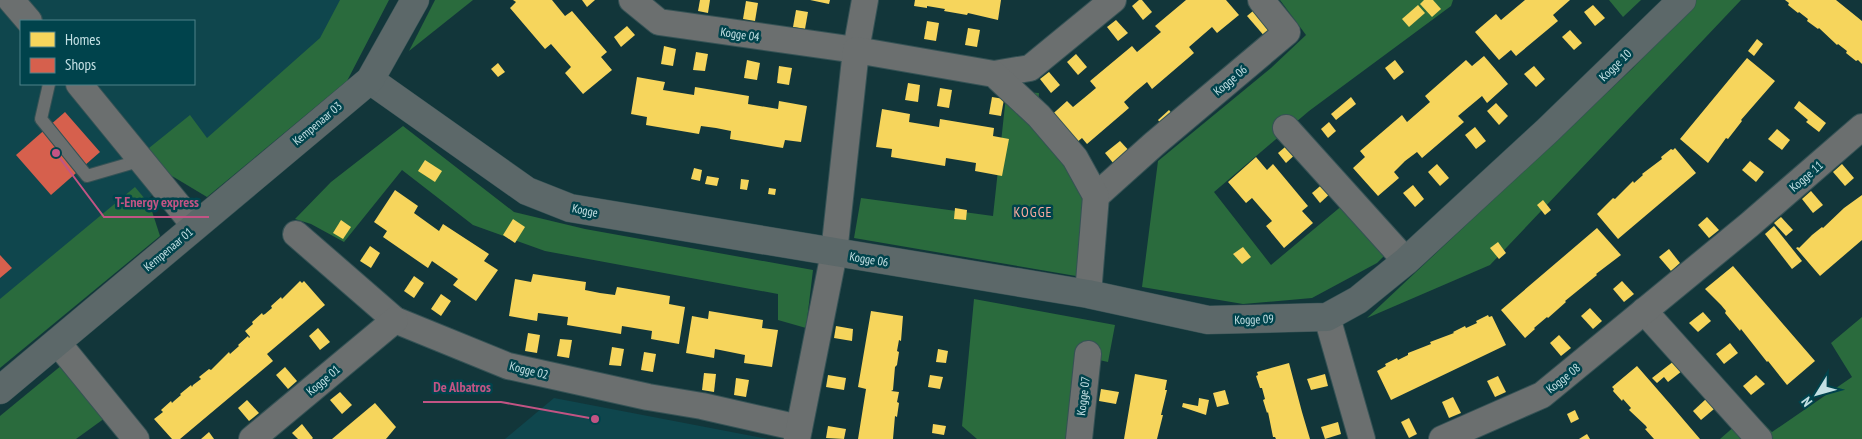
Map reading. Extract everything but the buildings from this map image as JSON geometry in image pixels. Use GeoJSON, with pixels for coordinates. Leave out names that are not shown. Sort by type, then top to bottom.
{"type":"FeatureCollection","features":[{"type":"Feature","properties":{"kind":"street"},"geometry":{"type":"LineString","coordinates":[[11,0],[28,20]]}},
{"type":"Feature","properties":{"kind":"street","name":"Kempenaar 03"},"geometry":{"type":"LineString","coordinates":[[195,226],[370,80],[415,0]]}},
{"type":"Feature","properties":{"kind":"street","name":"Kogge 04"},"geometry":{"type":"LineString","coordinates":[[632,0],[660,22],[856,50]]}},
{"type":"Feature","properties":{"kind":"street","name":"Kogge 06"},"geometry":{"type":"LineString","coordinates":[[865,0],[856,50],[834,253],[1088,294]]}},
{"type":"Feature","properties":{"kind":"street"},"geometry":{"type":"LineString","coordinates":[[856,50],[994,74],[1030,68],[1112,0]]}},
{"type":"Feature","properties":{"kind":"street","name":"Kogge 06"},"geometry":{"type":"LineString","coordinates":[[1096,196],[1154,144],[1287,32],[1260,0]]}},
{"type":"Feature","properties":{"kind":"street","name":"Kogge 10"},"geometry":{"type":"LineString","coordinates":[[1548,130],[1682,0]]}},
{"type":"Feature","properties":{"kind":"street"},"geometry":{"type":"LineString","coordinates":[[994,74],[1039,116],[1074,158],[1096,196],[1088,294]]}},
{"type":"Feature","properties":{"kind":"street","name":"Kogge"},"geometry":{"type":"LineString","coordinates":[[370,80],[527,191],[570,208],[834,253]]}},
{"type":"Feature","properties":{"kind":"street","name":"Kempenaar 01"},"geometry":{"type":"LineString","coordinates":[[0,390],[195,226],[80,85]]}},
{"type":"Feature","properties":{"kind":"street","name":"Kogge 11"},"geometry":{"type":"LineString","coordinates":[[1749,225],[1862,127]]}},
{"type":"Feature","properties":{"kind":"street"},"geometry":{"type":"LineString","coordinates":[[1286,128],[1406,261]]}},
{"type":"Feature","properties":{"kind":"street","name":"Kogge 09"},"geometry":{"type":"LineString","coordinates":[[1088,294],[1208,320],[1327,317],[1358,300],[1406,261],[1548,130]]}},
{"type":"Feature","properties":{"kind":"street","name":"Kogge 08"},"geometry":{"type":"LineString","coordinates":[[1442,439],[1542,395],[1749,225]]}},
{"type":"Feature","properties":{"kind":"street","name":"Kogge 02"},"geometry":{"type":"LineString","coordinates":[[296,234],[395,320],[508,366],[648,397],[702,406],[798,433],[834,253]]}},
{"type":"Feature","properties":{"kind":"street"},"geometry":{"type":"LineString","coordinates":[[1644,312],[1759,439]]}},
{"type":"Feature","properties":{"kind":"street"},"geometry":{"type":"LineString","coordinates":[[1327,317],[1362,439]]}},
{"type":"Feature","properties":{"kind":"street","name":"Kogge 01"},"geometry":{"type":"LineString","coordinates":[[252,439],[395,320]]}},
{"type":"Feature","properties":{"kind":"street"},"geometry":{"type":"LineString","coordinates":[[57,342],[136,439]]}},
{"type":"Feature","properties":{"kind":"street","name":"Kogge 07"},"geometry":{"type":"LineString","coordinates":[[1078,439],[1088,354]]}},
{"type":"Feature","properties":{"kind":"lane"},"geometry":{"type":"LineString","coordinates":[[49,85],[41,119],[87,176],[142,160]]}},
{"type":"Feature","properties":{"kind":"shaded area"},"geometry":{"type":"Polygon","coordinates":[[[0,0],[373,0],[0,330],[0,0]]]}},
{"type":"Feature","properties":{"kind":"shaded area"},"geometry":{"type":"Polygon","coordinates":[[[554,398],[768,439],[505,439],[554,398]]]}},
{"type":"Feature","properties":{"kind":"green space"},"geometry":{"type":"Polygon","coordinates":[[[340,0],[389,0],[347,81],[207,197],[162,170],[149,148],[190,115],[207,138],[320,38],[340,0]]]}},
{"type":"Feature","properties":{"kind":"green space"},"geometry":{"type":"Polygon","coordinates":[[[435,0],[473,0],[409,51],[435,0]]]}},
{"type":"Feature","properties":{"kind":"green space"},"geometry":{"type":"Polygon","coordinates":[[[1280,0],[1453,0],[1451,6],[1309,111],[1214,192],[1271,265],[1350,199],[1392,248],[1377,263],[1312,298],[1243,304],[1142,287],[1158,161],[1271,68],[1306,35],[1280,0]]]}},
{"type":"Feature","properties":{"kind":"green space"},"geometry":{"type":"Polygon","coordinates":[[[1609,0],[1641,0],[1623,17],[1609,0]]]}},
{"type":"Feature","properties":{"kind":"green space"},"geometry":{"type":"Polygon","coordinates":[[[1696,0],[1741,0],[1490,265],[1367,318],[1633,68],[1696,0]]]}},
{"type":"Feature","properties":{"kind":"green space"},"geometry":{"type":"Polygon","coordinates":[[[1011,91],[1039,93],[1036,130],[1091,191],[1076,276],[854,238],[861,198],[993,216],[1006,96],[1011,91]]]}},
{"type":"Feature","properties":{"kind":"green space"},"geometry":{"type":"Polygon","coordinates":[[[403,126],[514,212],[585,229],[813,270],[806,328],[778,320],[778,294],[545,251],[473,225],[402,170],[344,242],[311,224],[295,219],[331,182],[403,126]]]}},
{"type":"Feature","properties":{"kind":"green space"},"geometry":{"type":"Polygon","coordinates":[[[135,187],[150,205],[160,236],[0,368],[0,299],[135,187]]]}},
{"type":"Feature","properties":{"kind":"green space"},"geometry":{"type":"Polygon","coordinates":[[[974,299],[1115,325],[1108,362],[1086,357],[1065,439],[977,439],[962,426],[974,299]]]}},
{"type":"Feature","properties":{"kind":"green space"},"geometry":{"type":"Polygon","coordinates":[[[1862,317],[1862,439],[1720,439],[1736,425],[1745,435],[1761,421],[1772,432],[1852,377],[1831,343],[1862,317]]]}},
{"type":"Feature","properties":{"kind":"green space"},"geometry":{"type":"Polygon","coordinates":[[[62,365],[105,418],[76,439],[0,439],[0,416],[62,365]]]}},
{"type":"Feature","properties":{"kind":"place","name":"T-Energy express"},"geometry":{"type":"Point","coordinates":[56,153]}},
{"type":"Feature","properties":{"kind":"place","name":"De Albatros"},"geometry":{"type":"Point","coordinates":[595,419]}},
{"type":"Feature","properties":{"kind":"district","name":"KOGGE"},"geometry":{"type":"Point","coordinates":[1033,212]}}]}
